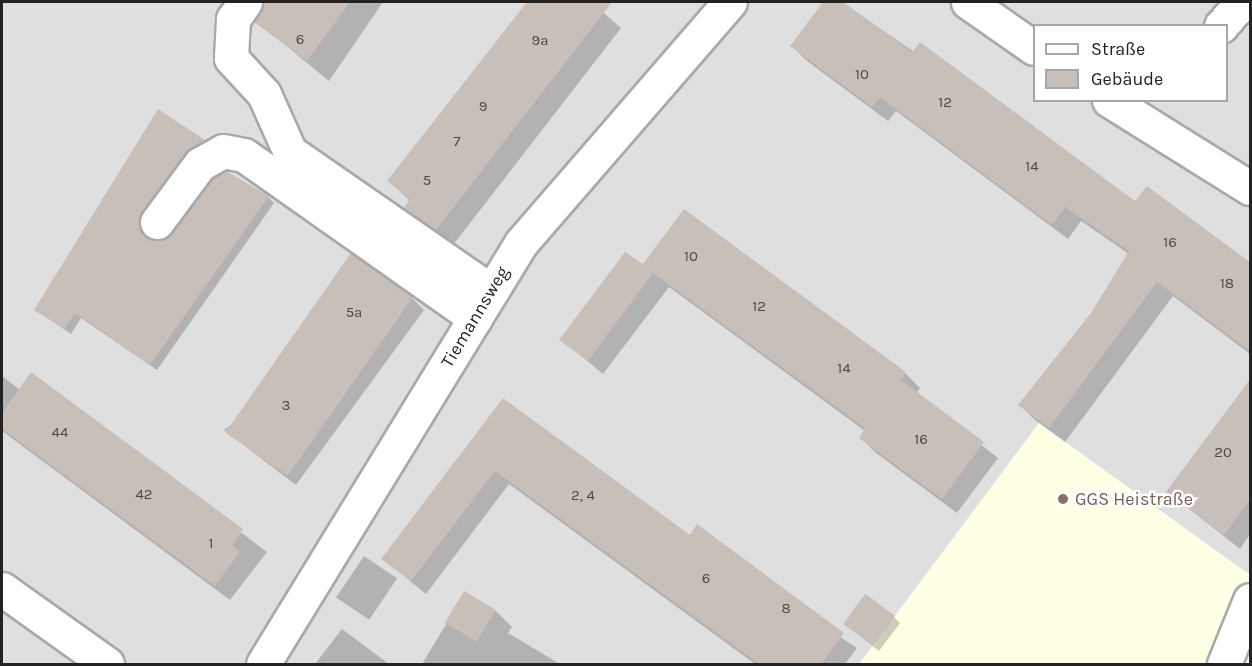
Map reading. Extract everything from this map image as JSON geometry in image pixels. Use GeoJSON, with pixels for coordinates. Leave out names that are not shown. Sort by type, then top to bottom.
{"type":"FeatureCollection","features":[{"type":"Feature","properties":{"kind":"street","name":"Tiemannsweg"},"geometry":{"type":"LineString","coordinates":[[263,664],[521,243],[730,2]]}},
{"type":"Feature","properties":{"kind":"street"},"geometry":{"type":"LineString","coordinates":[[968,2],[1033,47]]}},
{"type":"Feature","properties":{"kind":"street"},"geometry":{"type":"LineString","coordinates":[[1223,24],[1242,2]]}},
{"type":"Feature","properties":{"kind":"street"},"geometry":{"type":"LineString","coordinates":[[239,10],[231,58],[264,94],[290,152],[483,305]]}},
{"type":"Feature","properties":{"kind":"street"},"geometry":{"type":"LineString","coordinates":[[1118,102],[1152,110],[1251,188]]}},
{"type":"Feature","properties":{"kind":"street"},"geometry":{"type":"LineString","coordinates":[[157,222],[200,164],[223,151],[244,155],[483,305]]}},
{"type":"Feature","properties":{"kind":"street"},"geometry":{"type":"LineString","coordinates":[[2,589],[107,664]]}},
{"type":"Feature","properties":{"kind":"street"},"geometry":{"type":"LineString","coordinates":[[1224,664],[1251,600]]}},
{"type":"Feature","properties":{"kind":"shaded area"},"geometry":{"type":"Polygon","coordinates":[[[2,2],[1250,2],[1250,664],[2,664],[2,2]]]}},
{"type":"Feature","properties":{"kind":"shaded area","name":"GGS Heistraße"},"geometry":{"type":"Polygon","coordinates":[[[1039,423],[1250,575],[1250,664],[859,664],[1039,423]]]}},
{"type":"Feature","properties":{"kind":"building"},"geometry":{"type":"Polygon","coordinates":[[[263,2],[350,2],[307,61],[254,22],[263,2]]]}},
{"type":"Feature","properties":{"kind":"building"},"geometry":{"type":"Polygon","coordinates":[[[527,2],[612,2],[436,230],[404,208],[410,199],[387,181],[527,2]]]}},
{"type":"Feature","properties":{"kind":"building"},"geometry":{"type":"Polygon","coordinates":[[[823,2],[843,2],[912,52],[920,42],[1135,201],[1147,186],[1251,263],[1251,352],[1157,282],[1049,428],[1018,405],[1091,313],[1129,251],[1065,207],[1052,225],[880,97],[872,107],[790,46],[823,2]]]}},
{"type":"Feature","properties":{"kind":"building"},"geometry":{"type":"Polygon","coordinates":[[[158,109],[205,140],[185,153],[142,211],[138,220],[145,237],[155,241],[172,234],[213,178],[226,171],[269,196],[150,365],[75,313],[64,329],[34,310],[158,109]]]}},
{"type":"Feature","properties":{"kind":"building"},"geometry":{"type":"Polygon","coordinates":[[[684,209],[906,372],[901,380],[984,442],[942,499],[859,438],[865,428],[653,273],[588,361],[559,340],[625,252],[643,264],[684,209]]]}},
{"type":"Feature","properties":{"kind":"building"},"geometry":{"type":"Polygon","coordinates":[[[351,253],[413,297],[288,476],[225,432],[351,253]]]}},
{"type":"Feature","properties":{"kind":"building"},"geometry":{"type":"Polygon","coordinates":[[[31,372],[243,529],[232,546],[240,552],[215,586],[2,429],[2,413],[31,372]]]}},
{"type":"Feature","properties":{"kind":"building"},"geometry":{"type":"Polygon","coordinates":[[[1251,378],[1251,498],[1224,535],[1166,492],[1251,378]]]}},
{"type":"Feature","properties":{"kind":"building"},"geometry":{"type":"Polygon","coordinates":[[[503,398],[690,535],[697,524],[844,633],[821,664],[759,664],[495,471],[411,581],[381,559],[503,398]]]}},
{"type":"Feature","properties":{"kind":"building"},"geometry":{"type":"Polygon","coordinates":[[[464,591],[496,610],[477,642],[445,623],[464,591]]]}},
{"type":"Feature","properties":{"kind":"building"},"geometry":{"type":"Polygon","coordinates":[[[865,594],[895,616],[873,646],[843,624],[865,594]]]}},
{"type":"Feature","properties":{"kind":"place","name":"GGS Heistraße"},"geometry":{"type":"Point","coordinates":[1063,499]}}]}
